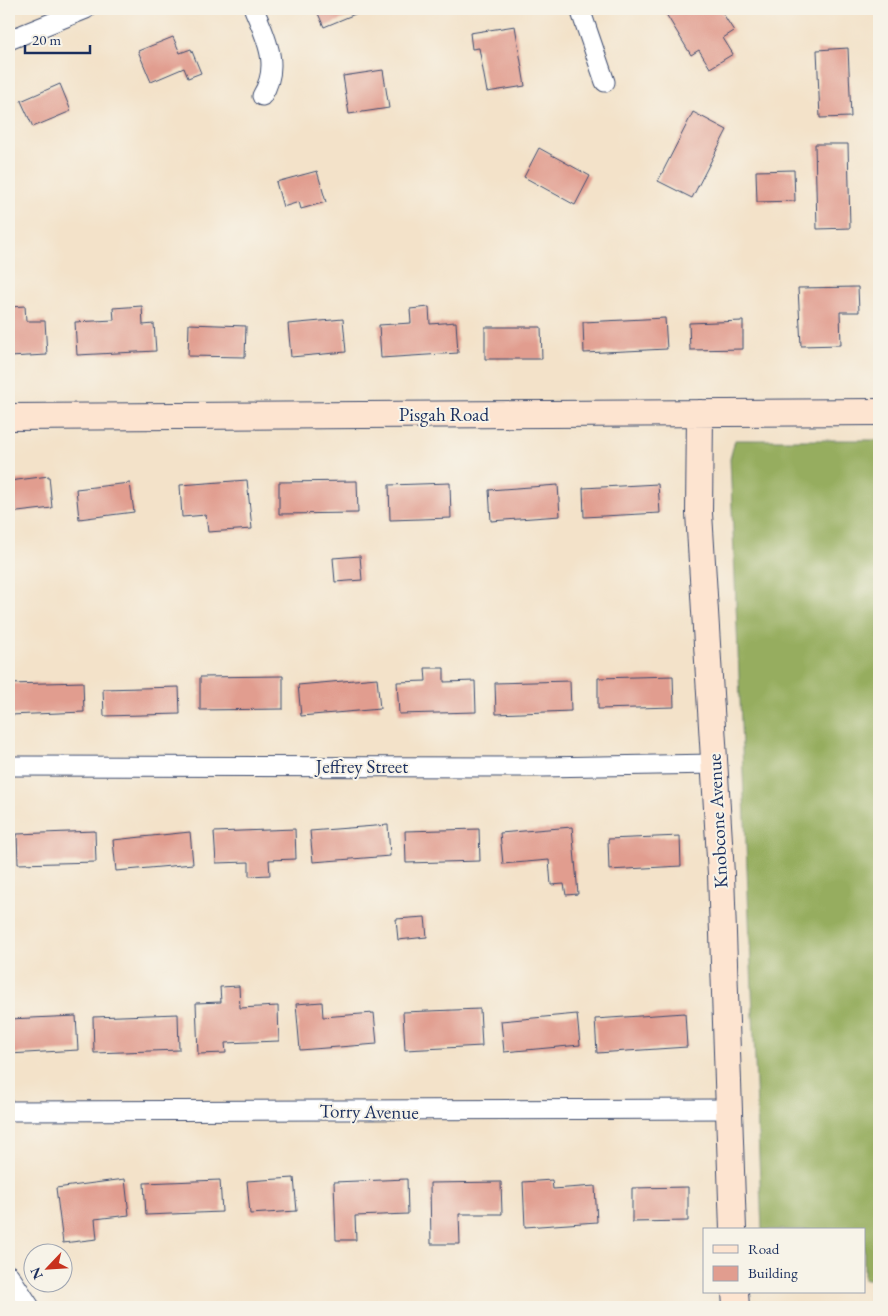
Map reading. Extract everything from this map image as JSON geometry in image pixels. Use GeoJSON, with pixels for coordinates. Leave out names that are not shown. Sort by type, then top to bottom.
{"type":"FeatureCollection","features":[{"type":"Feature","properties":{"kind":"street"},"geometry":{"type":"LineString","coordinates":[[9,40],[86,9]]}},
{"type":"Feature","properties":{"kind":"street"},"geometry":{"type":"LineString","coordinates":[[254,9],[270,49],[272,62],[271,75],[262,96]]}},
{"type":"Feature","properties":{"kind":"street"},"geometry":{"type":"LineString","coordinates":[[580,9],[605,82]]}},
{"type":"Feature","properties":{"kind":"street","name":"Pisgah Road"},"geometry":{"type":"LineString","coordinates":[[9,417],[879,412]]}},
{"type":"Feature","properties":{"kind":"street","name":"Knobcone Avenue"},"geometry":{"type":"LineString","coordinates":[[700,414],[699,513],[715,764],[733,1228]]}},
{"type":"Feature","properties":{"kind":"street","name":"Jeffrey Street"},"geometry":{"type":"LineString","coordinates":[[9,766],[542,767],[715,764]]}},
{"type":"Feature","properties":{"kind":"street","name":"Torry Avenue"},"geometry":{"type":"LineString","coordinates":[[9,1111],[325,1109],[432,1112],[729,1109]]}},
{"type":"Feature","properties":{"kind":"street"},"geometry":{"type":"LineString","coordinates":[[9,1275],[30,1307]]}},
{"type":"Feature","properties":{"kind":"street"},"geometry":{"type":"LineString","coordinates":[[735,1294],[736,1307]]}},
{"type":"Feature","properties":{"kind":"green space"},"geometry":{"type":"Polygon","coordinates":[[[735,440],[879,440],[879,1279],[866,1279],[866,1228],[762,1228],[730,459],[735,440]]]}},
{"type":"Feature","properties":{"kind":"building"},"geometry":{"type":"Polygon","coordinates":[[[316,9],[367,9],[324,27],[316,9]]]}},
{"type":"Feature","properties":{"kind":"building"},"geometry":{"type":"Polygon","coordinates":[[[663,9],[720,9],[734,31],[723,38],[733,54],[710,68],[699,50],[691,55],[663,9]]]}},
{"type":"Feature","properties":{"kind":"building"},"geometry":{"type":"Polygon","coordinates":[[[515,26],[525,86],[487,92],[479,48],[472,49],[470,33],[515,26]]]}},
{"type":"Feature","properties":{"kind":"building"},"geometry":{"type":"Polygon","coordinates":[[[173,37],[180,53],[191,49],[201,73],[188,78],[184,68],[151,82],[138,51],[173,37]]]}},
{"type":"Feature","properties":{"kind":"building"},"geometry":{"type":"Polygon","coordinates":[[[848,48],[851,117],[820,118],[817,50],[848,48]]]}},
{"type":"Feature","properties":{"kind":"building"},"geometry":{"type":"Polygon","coordinates":[[[383,70],[389,108],[349,114],[343,76],[383,70]]]}},
{"type":"Feature","properties":{"kind":"building"},"geometry":{"type":"Polygon","coordinates":[[[60,84],[71,111],[33,127],[21,101],[60,84]]]}},
{"type":"Feature","properties":{"kind":"building"},"geometry":{"type":"Polygon","coordinates":[[[693,112],[727,130],[692,198],[658,181],[693,112]]]}},
{"type":"Feature","properties":{"kind":"building"},"geometry":{"type":"Polygon","coordinates":[[[815,144],[848,144],[850,228],[817,229],[815,144]]]}},
{"type":"Feature","properties":{"kind":"building"},"geometry":{"type":"Polygon","coordinates":[[[539,148],[590,176],[575,205],[524,177],[539,148]]]}},
{"type":"Feature","properties":{"kind":"building"},"geometry":{"type":"Polygon","coordinates":[[[794,170],[795,201],[757,202],[756,171],[794,170]]]}},
{"type":"Feature","properties":{"kind":"building"},"geometry":{"type":"Polygon","coordinates":[[[317,171],[326,202],[301,209],[299,202],[283,207],[276,182],[317,171]]]}},
{"type":"Feature","properties":{"kind":"building"},"geometry":{"type":"Polygon","coordinates":[[[858,287],[859,312],[840,312],[841,345],[801,346],[798,288],[858,287]]]}},
{"type":"Feature","properties":{"kind":"building"},"geometry":{"type":"Polygon","coordinates":[[[25,306],[26,321],[45,321],[47,355],[9,357],[9,307],[25,306]]]}},
{"type":"Feature","properties":{"kind":"building"},"geometry":{"type":"Polygon","coordinates":[[[142,306],[143,325],[154,324],[156,351],[77,355],[75,322],[114,320],[113,308],[142,306]]]}},
{"type":"Feature","properties":{"kind":"building"},"geometry":{"type":"Polygon","coordinates":[[[429,307],[430,324],[456,322],[458,353],[381,358],[379,325],[411,323],[410,309],[429,307]]]}},
{"type":"Feature","properties":{"kind":"building"},"geometry":{"type":"Polygon","coordinates":[[[665,318],[667,349],[584,353],[583,322],[665,318]]]}},
{"type":"Feature","properties":{"kind":"building"},"geometry":{"type":"Polygon","coordinates":[[[343,319],[346,352],[291,357],[288,324],[343,319]]]}},
{"type":"Feature","properties":{"kind":"building"},"geometry":{"type":"Polygon","coordinates":[[[743,321],[743,349],[690,350],[689,323],[743,321]]]}},
{"type":"Feature","properties":{"kind":"building"},"geometry":{"type":"Polygon","coordinates":[[[189,324],[246,326],[245,357],[188,356],[189,324]]]}},
{"type":"Feature","properties":{"kind":"building"},"geometry":{"type":"Polygon","coordinates":[[[485,327],[541,327],[542,359],[485,359],[485,327]]]}},
{"type":"Feature","properties":{"kind":"building"},"geometry":{"type":"Polygon","coordinates":[[[49,476],[52,508],[9,513],[9,481],[49,476]]]}},
{"type":"Feature","properties":{"kind":"building"},"geometry":{"type":"Polygon","coordinates":[[[247,480],[252,529],[208,532],[206,515],[182,517],[180,485],[247,480]]]}},
{"type":"Feature","properties":{"kind":"building"},"geometry":{"type":"Polygon","coordinates":[[[357,481],[358,513],[279,514],[279,482],[357,481]]]}},
{"type":"Feature","properties":{"kind":"building"},"geometry":{"type":"Polygon","coordinates":[[[130,483],[134,512],[79,519],[76,489],[130,483]]]}},
{"type":"Feature","properties":{"kind":"building"},"geometry":{"type":"Polygon","coordinates":[[[450,483],[451,518],[390,520],[389,485],[450,483]]]}},
{"type":"Feature","properties":{"kind":"building"},"geometry":{"type":"Polygon","coordinates":[[[658,484],[660,513],[584,517],[583,488],[658,484]]]}},
{"type":"Feature","properties":{"kind":"building"},"geometry":{"type":"Polygon","coordinates":[[[558,485],[560,516],[491,521],[489,490],[558,485]]]}},
{"type":"Feature","properties":{"kind":"building"},"geometry":{"type":"Polygon","coordinates":[[[360,556],[362,580],[335,582],[333,558],[360,556]]]}},
{"type":"Feature","properties":{"kind":"building"},"geometry":{"type":"Polygon","coordinates":[[[425,668],[444,668],[444,682],[475,681],[476,712],[399,714],[397,682],[426,681],[425,668]]]}},
{"type":"Feature","properties":{"kind":"building"},"geometry":{"type":"Polygon","coordinates":[[[283,676],[283,709],[200,710],[200,677],[283,676]]]}},
{"type":"Feature","properties":{"kind":"building"},"geometry":{"type":"Polygon","coordinates":[[[673,676],[674,707],[598,709],[598,678],[673,676]]]}},
{"type":"Feature","properties":{"kind":"building"},"geometry":{"type":"Polygon","coordinates":[[[377,678],[380,709],[301,716],[298,685],[377,678]]]}},
{"type":"Feature","properties":{"kind":"building"},"geometry":{"type":"Polygon","coordinates":[[[570,681],[571,711],[496,714],[495,683],[570,681]]]}},
{"type":"Feature","properties":{"kind":"building"},"geometry":{"type":"Polygon","coordinates":[[[83,682],[84,712],[9,715],[9,684],[83,682]]]}},
{"type":"Feature","properties":{"kind":"building"},"geometry":{"type":"Polygon","coordinates":[[[179,687],[180,714],[104,716],[103,689],[179,687]]]}},
{"type":"Feature","properties":{"kind":"building"},"geometry":{"type":"Polygon","coordinates":[[[388,825],[390,856],[313,862],[310,831],[388,825]]]}},
{"type":"Feature","properties":{"kind":"building"},"geometry":{"type":"Polygon","coordinates":[[[572,827],[578,894],[566,895],[564,884],[551,885],[549,860],[503,864],[500,833],[572,827]]]}},
{"type":"Feature","properties":{"kind":"building"},"geometry":{"type":"Polygon","coordinates":[[[295,829],[296,859],[269,860],[270,875],[249,876],[249,862],[216,863],[214,832],[295,829]]]}},
{"type":"Feature","properties":{"kind":"building"},"geometry":{"type":"Polygon","coordinates":[[[479,829],[480,861],[406,863],[405,831],[479,829]]]}},
{"type":"Feature","properties":{"kind":"building"},"geometry":{"type":"Polygon","coordinates":[[[95,831],[96,862],[18,864],[17,834],[95,831]]]}},
{"type":"Feature","properties":{"kind":"building"},"geometry":{"type":"Polygon","coordinates":[[[190,832],[193,864],[116,871],[113,840],[190,832]]]}},
{"type":"Feature","properties":{"kind":"building"},"geometry":{"type":"Polygon","coordinates":[[[680,836],[681,866],[609,870],[608,839],[680,836]]]}},
{"type":"Feature","properties":{"kind":"building"},"geometry":{"type":"Polygon","coordinates":[[[425,917],[427,937],[398,940],[396,919],[425,917]]]}},
{"type":"Feature","properties":{"kind":"building"},"geometry":{"type":"Polygon","coordinates":[[[239,986],[240,1008],[278,1006],[279,1041],[225,1043],[226,1053],[198,1054],[196,1003],[221,1002],[220,987],[239,986]]]}},
{"type":"Feature","properties":{"kind":"building"},"geometry":{"type":"Polygon","coordinates":[[[322,1002],[323,1017],[374,1013],[377,1044],[300,1050],[296,1004],[322,1002]]]}},
{"type":"Feature","properties":{"kind":"building"},"geometry":{"type":"Polygon","coordinates":[[[480,1009],[482,1046],[405,1050],[403,1012],[480,1009]]]}},
{"type":"Feature","properties":{"kind":"building"},"geometry":{"type":"Polygon","coordinates":[[[685,1013],[687,1047],[597,1053],[595,1019],[685,1013]]]}},
{"type":"Feature","properties":{"kind":"building"},"geometry":{"type":"Polygon","coordinates":[[[178,1014],[179,1050],[94,1053],[93,1017],[178,1014]]]}},
{"type":"Feature","properties":{"kind":"building"},"geometry":{"type":"Polygon","coordinates":[[[577,1014],[580,1045],[504,1052],[501,1021],[577,1014]]]}},
{"type":"Feature","properties":{"kind":"building"},"geometry":{"type":"Polygon","coordinates":[[[76,1016],[78,1050],[9,1054],[9,1019],[76,1016]]]}},
{"type":"Feature","properties":{"kind":"building"},"geometry":{"type":"Polygon","coordinates":[[[294,1178],[297,1211],[250,1214],[247,1181],[294,1178]]]}},
{"type":"Feature","properties":{"kind":"building"},"geometry":{"type":"Polygon","coordinates":[[[125,1179],[129,1215],[95,1219],[97,1239],[63,1243],[56,1188],[125,1179]]]}},
{"type":"Feature","properties":{"kind":"building"},"geometry":{"type":"Polygon","coordinates":[[[407,1179],[408,1214],[355,1216],[356,1240],[336,1240],[334,1182],[407,1179]]]}},
{"type":"Feature","properties":{"kind":"building"},"geometry":{"type":"Polygon","coordinates":[[[220,1180],[222,1212],[146,1215],[144,1183],[220,1180]]]}},
{"type":"Feature","properties":{"kind":"building"},"geometry":{"type":"Polygon","coordinates":[[[552,1180],[553,1189],[595,1186],[597,1222],[525,1227],[523,1182],[552,1180]]]}},
{"type":"Feature","properties":{"kind":"building"},"geometry":{"type":"Polygon","coordinates":[[[501,1182],[502,1214],[459,1214],[460,1244],[431,1244],[430,1183],[501,1182]]]}},
{"type":"Feature","properties":{"kind":"building"},"geometry":{"type":"Polygon","coordinates":[[[688,1187],[688,1221],[632,1222],[632,1188],[688,1187]]]}}]}
